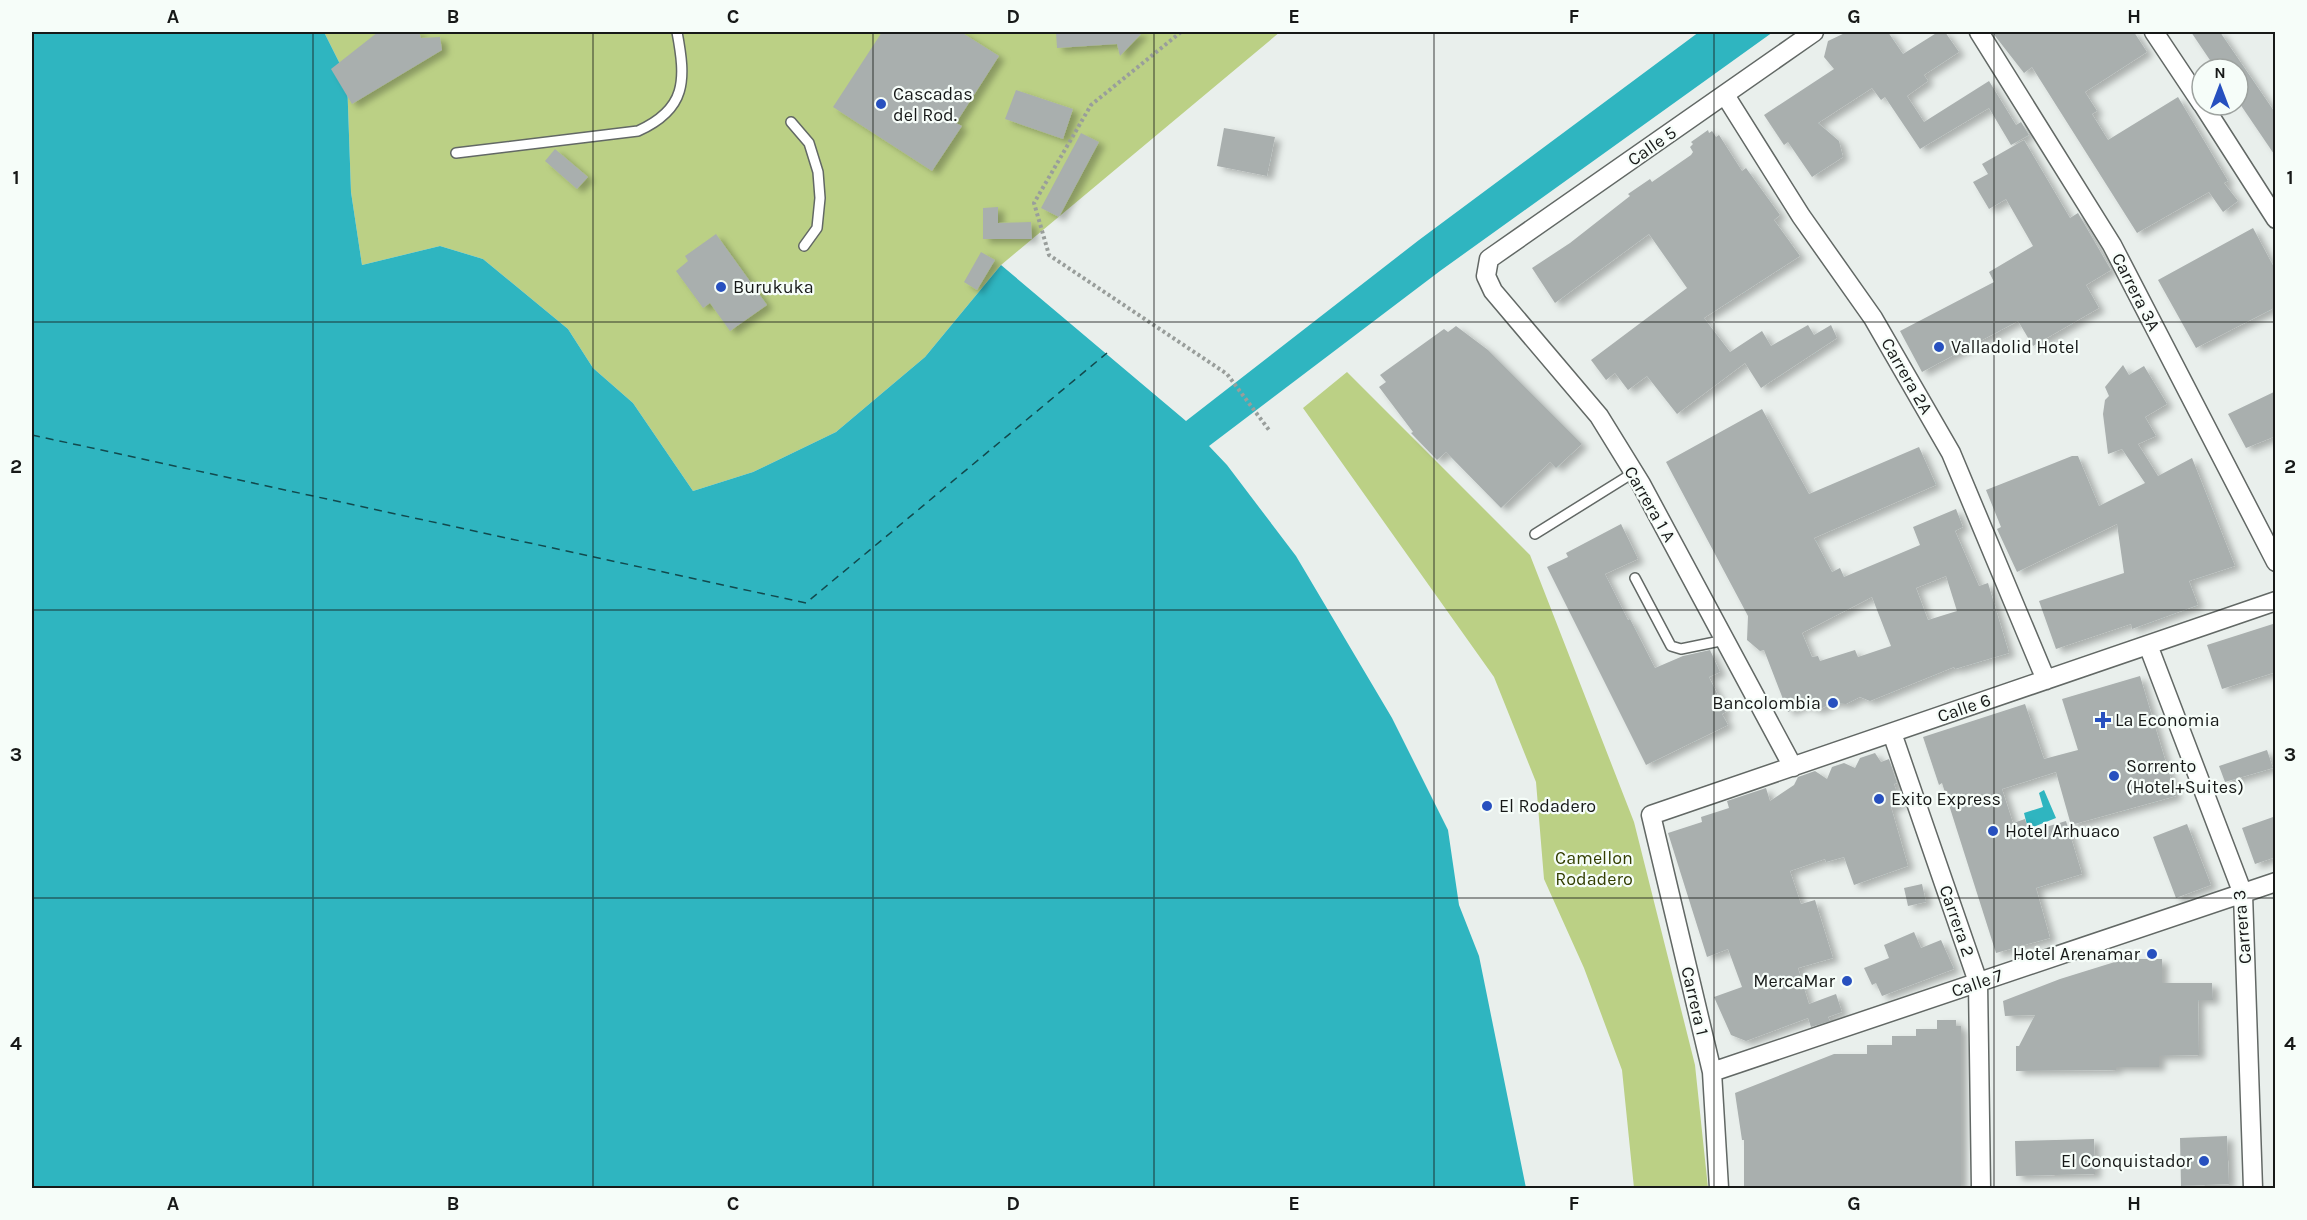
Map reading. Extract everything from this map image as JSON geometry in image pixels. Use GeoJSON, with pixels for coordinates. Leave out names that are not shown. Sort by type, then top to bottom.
{"type":"FeatureCollection","features":[{"type":"Feature","properties":{"kind":"street","name":"Calle 5"},"geometry":{"type":"LineString","coordinates":[[1489,260],[1814,32]]}},
{"type":"Feature","properties":{"kind":"street","name":"Carrera 3A"},"geometry":{"type":"LineString","coordinates":[[1979,32],[2112,246],[2276,562]]}},
{"type":"Feature","properties":{"kind":"street"},"geometry":{"type":"LineString","coordinates":[[2154,32],[2190,86]]}},
{"type":"Feature","properties":{"kind":"street","name":"Carrera 2A"},"geometry":{"type":"LineString","coordinates":[[1725,95],[1801,216],[1873,318],[1951,453],[2046,680]]}},
{"type":"Feature","properties":{"kind":"street"},"geometry":{"type":"LineString","coordinates":[[2212,117],[2271,197],[2276,219]]}},
{"type":"Feature","properties":{"kind":"street","name":"Carrera 1 A"},"geometry":{"type":"LineString","coordinates":[[1489,260],[1486,276],[1494,291],[1599,416],[1725,639],[1793,767]]}},
{"type":"Feature","properties":{"kind":"street","name":"Calle 6"},"geometry":{"type":"LineString","coordinates":[[1652,815],[2276,601]]}},
{"type":"Feature","properties":{"kind":"street","name":"Carrera 3"},"geometry":{"type":"LineString","coordinates":[[2148,645],[2243,894],[2253,1188]]}},
{"type":"Feature","properties":{"kind":"street","name":"Carrera 2"},"geometry":{"type":"LineString","coordinates":[[1892,733],[1978,982],[1981,1188]]}},
{"type":"Feature","properties":{"kind":"street","name":"Carrera 1"},"geometry":{"type":"LineString","coordinates":[[1652,815],[1712,1072],[1719,1188]]}},
{"type":"Feature","properties":{"kind":"street","name":"Calle 7"},"geometry":{"type":"LineString","coordinates":[[1712,1072],[2276,882]]}},
{"type":"Feature","properties":{"kind":"lane"},"geometry":{"type":"LineString","coordinates":[[456,153],[638,131],[659,121],[676,104],[681,77],[677,32]]}},
{"type":"Feature","properties":{"kind":"lane"},"geometry":{"type":"LineString","coordinates":[[791,122],[809,143],[818,172],[820,198],[817,228],[804,246]]}},
{"type":"Feature","properties":{"kind":"lane"},"geometry":{"type":"LineString","coordinates":[[1535,534],[1633,473]]}},
{"type":"Feature","properties":{"kind":"lane"},"geometry":{"type":"LineString","coordinates":[[1635,578],[1671,646],[1691,648],[1725,639]]}},
{"type":"Feature","properties":{"kind":"path"},"geometry":{"type":"LineString","coordinates":[[1180,32],[1091,105],[1034,203],[1049,255],[1227,374],[1269,430]]}},
{"type":"Feature","properties":{"kind":"green space"},"geometry":{"type":"Polygon","coordinates":[[[324,32],[1280,32],[1001,265],[925,357],[836,432],[753,472],[693,491],[633,403],[593,368],[568,329],[483,259],[440,246],[362,265],[351,192],[347,78],[324,32]]]}},
{"type":"Feature","properties":{"kind":"green space","name":"Camellon Rodadero"},"geometry":{"type":"Polygon","coordinates":[[[1347,372],[1530,555],[1634,822],[1695,1065],[1708,1188],[1634,1188],[1622,1070],[1584,968],[1544,879],[1536,782],[1494,677],[1303,408],[1347,372]]]}},
{"type":"Feature","properties":{"kind":"water"},"geometry":{"type":"Polygon","coordinates":[[[32,32],[324,32],[347,78],[351,192],[362,265],[440,246],[483,259],[568,329],[593,368],[633,403],[693,491],[753,472],[836,432],[925,357],[1001,265],[1186,421],[1419,240],[1699,32],[1773,32],[1440,271],[1209,446],[1227,465],[1296,556],[1392,718],[1448,830],[1459,905],[1479,956],[1526,1188],[32,1188],[32,32]]]}},
{"type":"Feature","properties":{"kind":"water"},"geometry":{"type":"Polygon","coordinates":[[[2044,790],[2056,818],[2028,829],[2024,813],[2043,807],[2039,793],[2044,790]]]}},
{"type":"Feature","properties":{"kind":"building"},"geometry":{"type":"Polygon","coordinates":[[[378,32],[419,32],[421,38],[440,37],[442,50],[352,104],[331,69],[378,32]]]}},
{"type":"Feature","properties":{"kind":"building","name":"Cascadas del Rod."},"geometry":{"type":"Polygon","coordinates":[[[882,32],[961,32],[999,56],[956,123],[962,126],[932,171],[833,107],[882,32]]]}},
{"type":"Feature","properties":{"kind":"building"},"geometry":{"type":"Polygon","coordinates":[[[1056,32],[1143,32],[1120,56],[1117,44],[1057,48],[1056,32]]]}},
{"type":"Feature","properties":{"kind":"building"},"geometry":{"type":"Polygon","coordinates":[[[1847,32],[1888,32],[1903,54],[1938,32],[1945,32],[1959,52],[1924,75],[1928,81],[1907,96],[1924,122],[1989,81],[2016,125],[2021,122],[2029,135],[2011,145],[1989,108],[1920,149],[1885,97],[1881,100],[1872,88],[1818,123],[1839,141],[1843,157],[1812,177],[1788,142],[1784,145],[1764,115],[1834,69],[1824,57],[1828,41],[1847,32]]]}},
{"type":"Feature","properties":{"kind":"building"},"geometry":{"type":"Polygon","coordinates":[[[1992,32],[2134,32],[2147,52],[2085,92],[2097,111],[2092,114],[2108,140],[2178,97],[2228,181],[2224,183],[2238,201],[2223,212],[2209,192],[2137,233],[2032,67],[2024,73],[1992,32]]]}},
{"type":"Feature","properties":{"kind":"building"},"geometry":{"type":"Polygon","coordinates":[[[2191,32],[2220,32],[2237,57],[2208,57],[2191,32]]]}},
{"type":"Feature","properties":{"kind":"building"},"geometry":{"type":"Polygon","coordinates":[[[2250,76],[2276,114],[2276,157],[2249,117],[2250,76]]]}},
{"type":"Feature","properties":{"kind":"building"},"geometry":{"type":"Polygon","coordinates":[[[1016,90],[1073,109],[1063,139],[1005,119],[1016,90]]]}},
{"type":"Feature","properties":{"kind":"building"},"geometry":{"type":"Polygon","coordinates":[[[1224,128],[1275,137],[1267,176],[1217,166],[1224,128]]]}},
{"type":"Feature","properties":{"kind":"building"},"geometry":{"type":"Polygon","coordinates":[[[1708,130],[1709,133],[1712,131],[1716,137],[1719,135],[1742,171],[1746,168],[1780,215],[1774,220],[1800,256],[1704,318],[1730,352],[1762,331],[1771,346],[1808,325],[1814,335],[1831,325],[1837,338],[1761,388],[1745,363],[1677,414],[1647,376],[1628,390],[1615,373],[1606,380],[1591,360],[1687,288],[1649,234],[1555,303],[1532,268],[1570,243],[1630,196],[1628,194],[1650,179],[1652,182],[1691,155],[1693,152],[1690,147],[1693,144],[1691,142],[1708,130]]]}},
{"type":"Feature","properties":{"kind":"building"},"geometry":{"type":"Polygon","coordinates":[[[1081,133],[1099,142],[1059,217],[1041,208],[1081,133]]]}},
{"type":"Feature","properties":{"kind":"building"},"geometry":{"type":"Polygon","coordinates":[[[2024,140],[2070,218],[2078,213],[2111,270],[2086,285],[2099,308],[2033,346],[2018,321],[1922,372],[1900,331],[1994,282],[1989,272],[2033,246],[2006,199],[1989,209],[1973,182],[1988,174],[1982,164],[2024,140]]]}},
{"type":"Feature","properties":{"kind":"building"},"geometry":{"type":"Polygon","coordinates":[[[555,149],[588,177],[577,189],[545,161],[555,149]]]}},
{"type":"Feature","properties":{"kind":"building"},"geometry":{"type":"Polygon","coordinates":[[[998,207],[998,223],[1031,222],[1032,239],[983,239],[983,208],[998,207]]]}},
{"type":"Feature","properties":{"kind":"building"},"geometry":{"type":"Polygon","coordinates":[[[2253,228],[2276,271],[2276,307],[2196,348],[2158,280],[2253,228]]]}},
{"type":"Feature","properties":{"kind":"building","name":"Burukuka"},"geometry":{"type":"Polygon","coordinates":[[[716,234],[767,305],[730,331],[710,303],[703,308],[676,271],[688,261],[685,256],[716,234]]]}},
{"type":"Feature","properties":{"kind":"building"},"geometry":{"type":"Polygon","coordinates":[[[981,252],[995,260],[977,290],[964,282],[981,252]]]}},
{"type":"Feature","properties":{"kind":"building"},"geometry":{"type":"Polygon","coordinates":[[[1456,326],[1488,350],[1582,444],[1556,468],[1550,462],[1501,508],[1446,452],[1437,460],[1411,433],[1413,432],[1379,387],[1386,382],[1380,375],[1444,329],[1448,332],[1456,326]]]}},
{"type":"Feature","properties":{"kind":"building"},"geometry":{"type":"Polygon","coordinates":[[[2123,365],[2129,375],[2144,366],[2167,404],[2145,417],[2156,436],[2138,444],[2158,476],[2192,458],[2235,566],[2189,581],[2198,605],[2132,629],[2131,624],[2056,649],[2039,601],[2124,573],[2117,524],[2017,572],[1997,529],[2001,527],[1986,490],[2072,456],[2078,456],[2099,506],[2145,483],[2122,449],[2108,454],[2103,414],[2105,400],[2109,396],[2105,387],[2123,365]]]}},
{"type":"Feature","properties":{"kind":"building"},"geometry":{"type":"Polygon","coordinates":[[[2276,391],[2276,436],[2246,448],[2228,414],[2276,391]]]}},
{"type":"Feature","properties":{"kind":"building"},"geometry":{"type":"Polygon","coordinates":[[[1762,409],[1809,494],[1919,447],[1936,485],[1814,538],[1832,572],[1840,568],[1844,577],[1920,545],[1913,527],[1956,509],[1963,527],[1955,531],[1979,586],[1988,583],[2009,653],[1955,669],[1954,667],[1870,701],[1860,697],[1846,704],[1833,703],[1818,710],[1805,705],[1788,712],[1764,650],[1760,651],[1747,640],[1748,616],[1666,462],[1762,409]],[[1946,576],[1916,588],[1928,620],[1957,611],[1946,576]],[[1872,597],[1802,633],[1812,657],[1818,656],[1820,661],[1855,650],[1858,657],[1891,646],[1872,597]]]}},
{"type":"Feature","properties":{"kind":"building"},"geometry":{"type":"Polygon","coordinates":[[[1621,524],[1638,559],[1605,574],[1628,620],[1630,619],[1655,668],[1683,656],[1710,650],[1720,672],[1709,677],[1726,712],[1722,714],[1728,725],[1646,765],[1547,567],[1568,557],[1566,553],[1621,524]]]}},
{"type":"Feature","properties":{"kind":"building"},"geometry":{"type":"Polygon","coordinates":[[[2276,623],[2276,672],[2222,689],[2207,645],[2276,623]]]}},
{"type":"Feature","properties":{"kind":"building"},"geometry":{"type":"Polygon","coordinates":[[[2140,676],[2176,796],[2071,825],[2056,772],[2002,789],[2013,823],[2025,819],[2029,832],[2066,821],[2082,874],[2036,888],[2050,938],[1996,953],[1942,783],[1939,785],[1923,737],[2025,704],[2044,759],[2078,750],[2062,699],[2140,676]]]}},
{"type":"Feature","properties":{"kind":"building"},"geometry":{"type":"Polygon","coordinates":[[[2267,750],[2273,768],[2225,782],[2219,766],[2267,750]]]}},
{"type":"Feature","properties":{"kind":"building"},"geometry":{"type":"Polygon","coordinates":[[[1875,753],[1881,762],[1889,759],[1897,783],[1894,784],[1901,804],[1891,807],[1908,866],[1854,885],[1844,857],[1826,862],[1825,859],[1790,871],[1801,904],[1815,900],[1833,958],[1798,968],[1809,1004],[1836,994],[1842,1012],[1828,1017],[1830,1021],[1811,1027],[1808,1018],[1746,1041],[1731,1035],[1714,997],[1742,987],[1728,949],[1707,957],[1668,833],[1702,822],[1701,817],[1729,808],[1727,801],[1766,788],[1770,801],[1794,785],[1798,777],[1815,771],[1827,779],[1832,767],[1844,763],[1855,768],[1860,758],[1875,753]]]}},
{"type":"Feature","properties":{"kind":"building"},"geometry":{"type":"Polygon","coordinates":[[[2276,816],[2276,857],[2255,864],[2242,828],[2276,816]]]}},
{"type":"Feature","properties":{"kind":"building"},"geometry":{"type":"Polygon","coordinates":[[[2187,824],[2211,885],[2176,898],[2153,837],[2187,824]]]}},
{"type":"Feature","properties":{"kind":"building"},"geometry":{"type":"Polygon","coordinates":[[[1922,884],[1926,902],[1908,906],[1904,888],[1922,884]]]}},
{"type":"Feature","properties":{"kind":"building"},"geometry":{"type":"Polygon","coordinates":[[[1914,932],[1921,948],[1941,940],[1954,969],[1882,996],[1876,983],[1872,985],[1864,968],[1889,958],[1884,945],[1914,932]]]}},
{"type":"Feature","properties":{"kind":"building"},"geometry":{"type":"Polygon","coordinates":[[[2118,959],[2162,959],[2162,983],[2212,983],[2213,1000],[2198,1000],[2199,1055],[2159,1056],[2159,1067],[2016,1071],[2016,1046],[2019,1046],[2035,1015],[2005,1016],[2003,1001],[2060,979],[2118,961],[2118,959]]]}},
{"type":"Feature","properties":{"kind":"building"},"geometry":{"type":"Polygon","coordinates":[[[1937,1020],[1956,1020],[1956,1026],[1961,1026],[1961,1186],[1744,1188],[1744,1140],[1742,1140],[1735,1093],[1834,1054],[1867,1054],[1867,1045],[1892,1045],[1892,1036],[1916,1036],[1916,1029],[1937,1029],[1937,1020]]]}},
{"type":"Feature","properties":{"kind":"building","name":"El Conquistador"},"geometry":{"type":"Polygon","coordinates":[[[2227,1136],[2229,1184],[2181,1186],[2180,1138],[2227,1136]]]}},
{"type":"Feature","properties":{"kind":"building"},"geometry":{"type":"Polygon","coordinates":[[[2094,1139],[2095,1174],[2016,1176],[2015,1141],[2094,1139]]]}},
{"type":"Feature","properties":{"kind":"ferry route"},"geometry":{"type":"LineString","coordinates":[[32,435],[806,603],[1107,353]]}},
{"type":"Feature","properties":{"kind":"place","name":"Cascadas del Rod."},"geometry":{"type":"Point","coordinates":[881,104]}},
{"type":"Feature","properties":{"kind":"place","name":"Burukuka"},"geometry":{"type":"Point","coordinates":[721,287]}},
{"type":"Feature","properties":{"kind":"place","name":"Valladolid Hotel"},"geometry":{"type":"Point","coordinates":[1939,347]}},
{"type":"Feature","properties":{"kind":"place","name":"Bancolombia"},"geometry":{"type":"Point","coordinates":[1833,703]}},
{"type":"Feature","properties":{"kind":"place","name":"La Economia"},"geometry":{"type":"Point","coordinates":[2103,720]}},
{"type":"Feature","properties":{"kind":"place","name":"Sorrento (Hotel+Suites)"},"geometry":{"type":"Point","coordinates":[2114,776]}},
{"type":"Feature","properties":{"kind":"place","name":"Exito Express"},"geometry":{"type":"Point","coordinates":[1879,799]}},
{"type":"Feature","properties":{"kind":"place","name":"El Rodadero"},"geometry":{"type":"Point","coordinates":[1487,806]}},
{"type":"Feature","properties":{"kind":"place","name":"Hotel Arhuaco"},"geometry":{"type":"Point","coordinates":[1993,831]}},
{"type":"Feature","properties":{"kind":"place","name":"Hotel Arenamar"},"geometry":{"type":"Point","coordinates":[2152,954]}},
{"type":"Feature","properties":{"kind":"place","name":"MercaMar"},"geometry":{"type":"Point","coordinates":[1847,981]}},
{"type":"Feature","properties":{"kind":"place","name":"El Conquistador"},"geometry":{"type":"Point","coordinates":[2204,1161]}}]}
